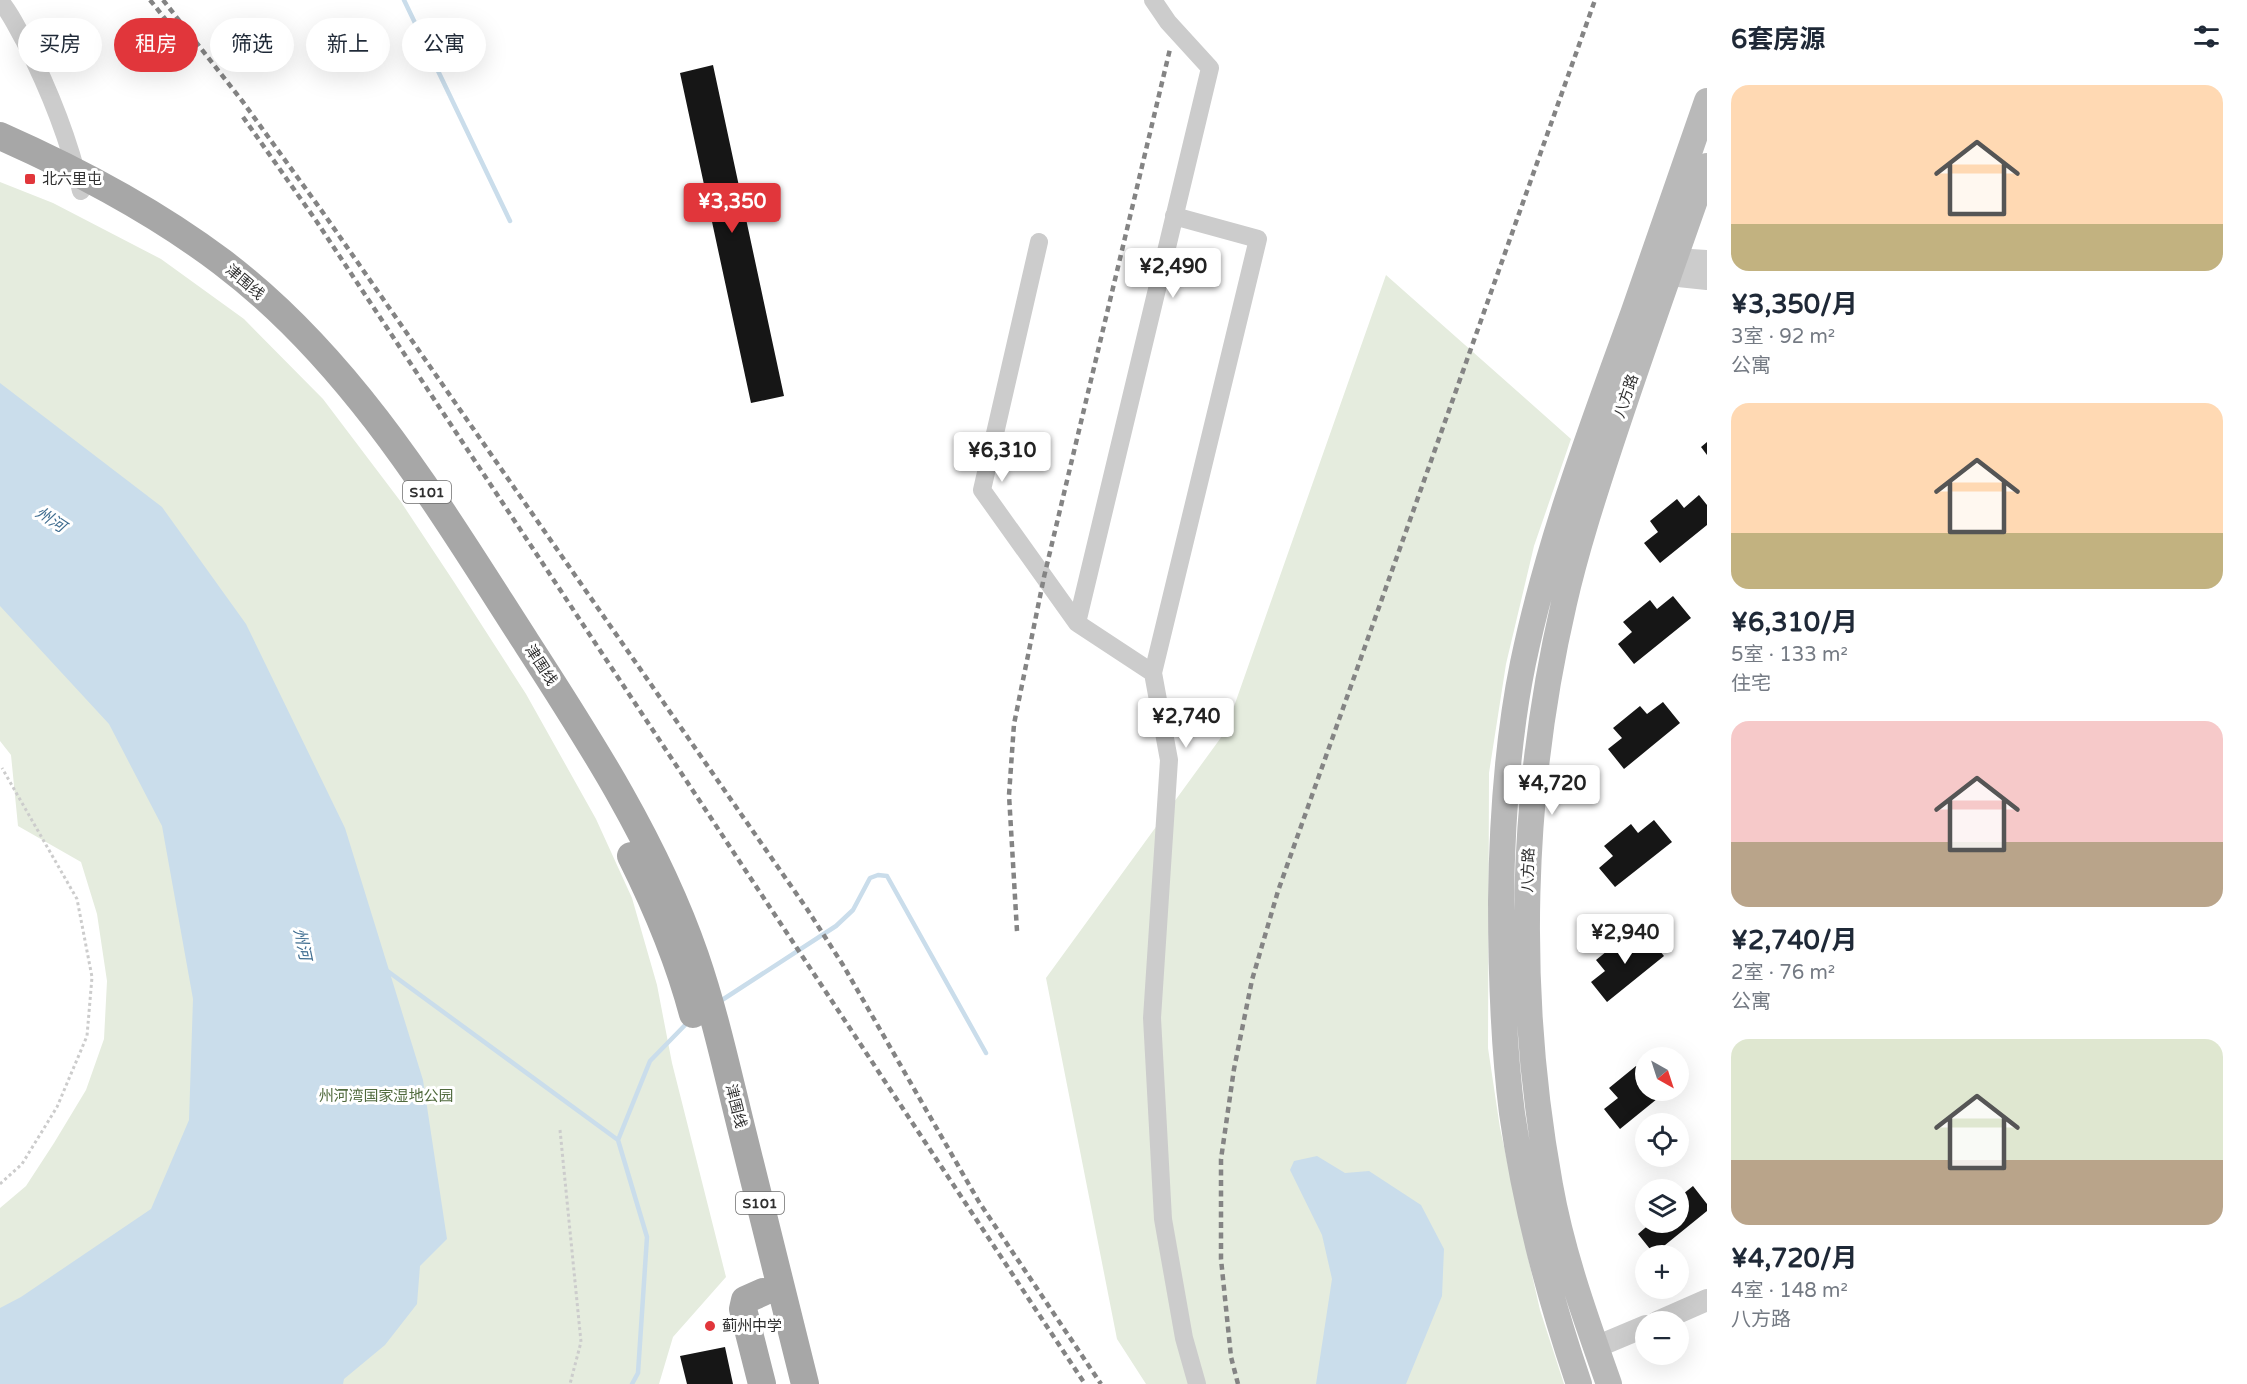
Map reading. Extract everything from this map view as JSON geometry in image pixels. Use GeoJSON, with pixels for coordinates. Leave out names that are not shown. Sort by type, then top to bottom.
{"type":"FeatureCollection","features":[{"type":"Feature","properties":{"kind":"main road"},"geometry":{"type":"LineString","coordinates":[[1662,264],[1707,101]]}},
{"type":"Feature","properties":{"kind":"main road","name":"津围线"},"geometry":{"type":"LineString","coordinates":[[0,136],[78,181],[215,280],[257,315],[326,383],[390,465],[496,624],[611,817],[695,988],[805,1384]]}},
{"type":"Feature","properties":{"kind":"main road","name":"津围线"},"geometry":{"type":"LineString","coordinates":[[0,154],[78,181]]}},
{"type":"Feature","properties":{"kind":"main road"},"geometry":{"type":"LineString","coordinates":[[1662,264],[1707,166]]}},
{"type":"Feature","properties":{"kind":"main road","name":"八方路"},"geometry":{"type":"LineString","coordinates":[[1609,1384],[1560,1226],[1539,1112],[1533,1053],[1528,941],[1529,826],[1542,709],[1564,602],[1662,264]]}},
{"type":"Feature","properties":{"kind":"main road","name":"八方路"},"geometry":{"type":"LineString","coordinates":[[1579,1384],[1541,1257],[1512,1112],[1501,957],[1506,772],[1523,665],[1562,512],[1662,264]]}},
{"type":"Feature","properties":{"kind":"main road","name":"津围线"},"geometry":{"type":"LineString","coordinates":[[706,1028],[785,1384]]}},
{"type":"Feature","properties":{"kind":"main road"},"geometry":{"type":"LineString","coordinates":[[762,1384],[743,1309],[744,1300],[763,1292]]}},
{"type":"Feature","properties":{"kind":"street"},"geometry":{"type":"LineString","coordinates":[[1077,623],[1210,68],[1168,22],[1153,0]]}},
{"type":"Feature","properties":{"kind":"street"},"geometry":{"type":"LineString","coordinates":[[0,1],[8,9],[37,66],[78,181]]}},
{"type":"Feature","properties":{"kind":"street"},"geometry":{"type":"LineString","coordinates":[[1174,216],[1258,239],[1153,673],[1170,760],[1152,1018],[1163,1219],[1184,1338],[1197,1384]]}},
{"type":"Feature","properties":{"kind":"street"},"geometry":{"type":"LineString","coordinates":[[1039,242],[982,490],[1077,623],[1153,673]]}},
{"type":"Feature","properties":{"kind":"street"},"geometry":{"type":"LineString","coordinates":[[1662,264],[1707,261]]}},
{"type":"Feature","properties":{"kind":"street"},"geometry":{"type":"LineString","coordinates":[[1662,264],[1707,279]]}},
{"type":"Feature","properties":{"kind":"street"},"geometry":{"type":"LineString","coordinates":[[1682,1311],[1707,1300]]}},
{"type":"Feature","properties":{"kind":"street"},"geometry":{"type":"LineString","coordinates":[[1596,1347],[1635,1331]]}},
{"type":"Feature","properties":{"kind":"path"},"geometry":{"type":"LineString","coordinates":[[0,1184],[22,1164],[57,1107],[87,1036],[92,977],[77,899],[2,768]]}},
{"type":"Feature","properties":{"kind":"path"},"geometry":{"type":"LineString","coordinates":[[560,1130],[581,1342],[570,1384]]}},
{"type":"Feature","properties":{"kind":"green space","name":"州河湾国家湿地公园"},"geometry":{"type":"Polygon","coordinates":[[[0,182],[53,203],[161,259],[244,319],[323,399],[401,502],[454,582],[526,694],[596,819],[632,898],[657,985],[672,1063],[726,1277],[673,1337],[659,1384],[0,1384],[0,1208],[26,1186],[86,1090],[104,1039],[107,981],[97,914],[81,862],[18,826],[11,755],[0,741],[0,182]]]}},
{"type":"Feature","properties":{"kind":"green space"},"geometry":{"type":"Polygon","coordinates":[[[1386,275],[1571,439],[1534,546],[1506,664],[1489,773],[1488,1048],[1500,1128],[1524,1240],[1540,1310],[1564,1384],[1146,1384],[1117,1339],[1046,978],[1225,732],[1386,275]]]}},
{"type":"Feature","properties":{"kind":"water","name":"州河"},"geometry":{"type":"Polygon","coordinates":[[[0,383],[162,507],[246,624],[345,828],[423,1080],[447,1239],[420,1266],[417,1304],[385,1345],[344,1379],[343,1384],[0,1384],[0,1308],[21,1297],[151,1209],[189,1120],[193,999],[162,826],[109,724],[0,606],[0,383]]]}},
{"type":"Feature","properties":{"kind":"water"},"geometry":{"type":"Polygon","coordinates":[[[1317,1156],[1345,1173],[1369,1171],[1421,1205],[1444,1249],[1442,1296],[1406,1384],[1316,1384],[1332,1279],[1322,1235],[1290,1170],[1294,1161],[1317,1156]]]}},
{"type":"Feature","properties":{"kind":"building"},"geometry":{"type":"Polygon","coordinates":[[[713,65],[784,396],[751,403],[680,73],[713,65]]]}},
{"type":"Feature","properties":{"kind":"building"},"geometry":{"type":"Polygon","coordinates":[[[1707,442],[1707,455],[1701,447],[1707,442]]]}},
{"type":"Feature","properties":{"kind":"building"},"geometry":{"type":"Polygon","coordinates":[[[1699,495],[1707,505],[1707,525],[1660,563],[1644,543],[1658,532],[1650,521],[1677,499],[1684,508],[1699,495]]]}},
{"type":"Feature","properties":{"kind":"building"},"geometry":{"type":"Polygon","coordinates":[[[1673,596],[1691,618],[1634,664],[1618,644],[1632,632],[1623,622],[1650,600],[1657,609],[1673,596]]]}},
{"type":"Feature","properties":{"kind":"building"},"geometry":{"type":"Polygon","coordinates":[[[1663,702],[1680,723],[1624,769],[1608,749],[1622,738],[1613,728],[1640,706],[1647,714],[1663,702]]]}},
{"type":"Feature","properties":{"kind":"building"},"geometry":{"type":"Polygon","coordinates":[[[1654,820],[1672,842],[1615,887],[1599,868],[1613,856],[1604,846],[1631,824],[1638,833],[1654,820]]]}},
{"type":"Feature","properties":{"kind":"building"},"geometry":{"type":"Polygon","coordinates":[[[1646,934],[1664,956],[1607,1002],[1591,982],[1605,971],[1596,960],[1623,938],[1630,947],[1646,934]]]}},
{"type":"Feature","properties":{"kind":"building"},"geometry":{"type":"Polygon","coordinates":[[[1635,1067],[1635,1101],[1654,1101],[1640,1113],[1635,1113],[1635,1117],[1620,1129],[1604,1109],[1618,1098],[1609,1088],[1635,1067]]]}},
{"type":"Feature","properties":{"kind":"building"},"geometry":{"type":"Polygon","coordinates":[[[1693,1186],[1707,1204],[1707,1211],[1689,1226],[1689,1189],[1693,1186]]]}},
{"type":"Feature","properties":{"kind":"building"},"geometry":{"type":"Polygon","coordinates":[[[1680,1233],[1665,1245],[1647,1245],[1638,1234],[1680,1233]]]}},
{"type":"Feature","properties":{"kind":"building"},"geometry":{"type":"Polygon","coordinates":[[[725,1347],[733,1384],[687,1384],[680,1356],[725,1347]]]}},
{"type":"Feature","properties":{"kind":"waterway"},"geometry":{"type":"LineString","coordinates":[[404,0],[510,221]]}},
{"type":"Feature","properties":{"kind":"waterway"},"geometry":{"type":"LineString","coordinates":[[719,1002],[836,926],[853,910],[870,878],[878,875],[887,876],[986,1053]]}},
{"type":"Feature","properties":{"kind":"waterway"},"geometry":{"type":"LineString","coordinates":[[386,970],[618,1140],[647,1237],[638,1373],[632,1384]]}},
{"type":"Feature","properties":{"kind":"waterway"},"geometry":{"type":"LineString","coordinates":[[618,1140],[650,1061],[689,1021]]}},
{"type":"Feature","properties":{"kind":"railway"},"geometry":{"type":"LineString","coordinates":[[150,0],[164,18]]}},
{"type":"Feature","properties":{"kind":"railway"},"geometry":{"type":"LineString","coordinates":[[163,0],[243,102],[324,214],[807,909],[843,965],[979,1202],[1101,1384]]}},
{"type":"Feature","properties":{"kind":"railway"},"geometry":{"type":"LineString","coordinates":[[1238,1384],[1231,1357],[1221,1259],[1221,1159],[1234,1069],[1252,980],[1278,891],[1595,0]]}},
{"type":"Feature","properties":{"kind":"railway"},"geometry":{"type":"LineString","coordinates":[[1017,931],[1009,795],[1014,724],[1044,577],[1170,49]]}},
{"type":"Feature","properties":{"kind":"railway"},"geometry":{"type":"LineString","coordinates":[[243,117],[317,222],[1085,1384]]}},
{"type":"Feature","properties":{"kind":"place","name":"北六里屯"},"geometry":{"type":"Point","coordinates":[30,179]}},
{"type":"Feature","properties":{"kind":"place","name":"蓟州中学"},"geometry":{"type":"Point","coordinates":[710,1326]}}]}
